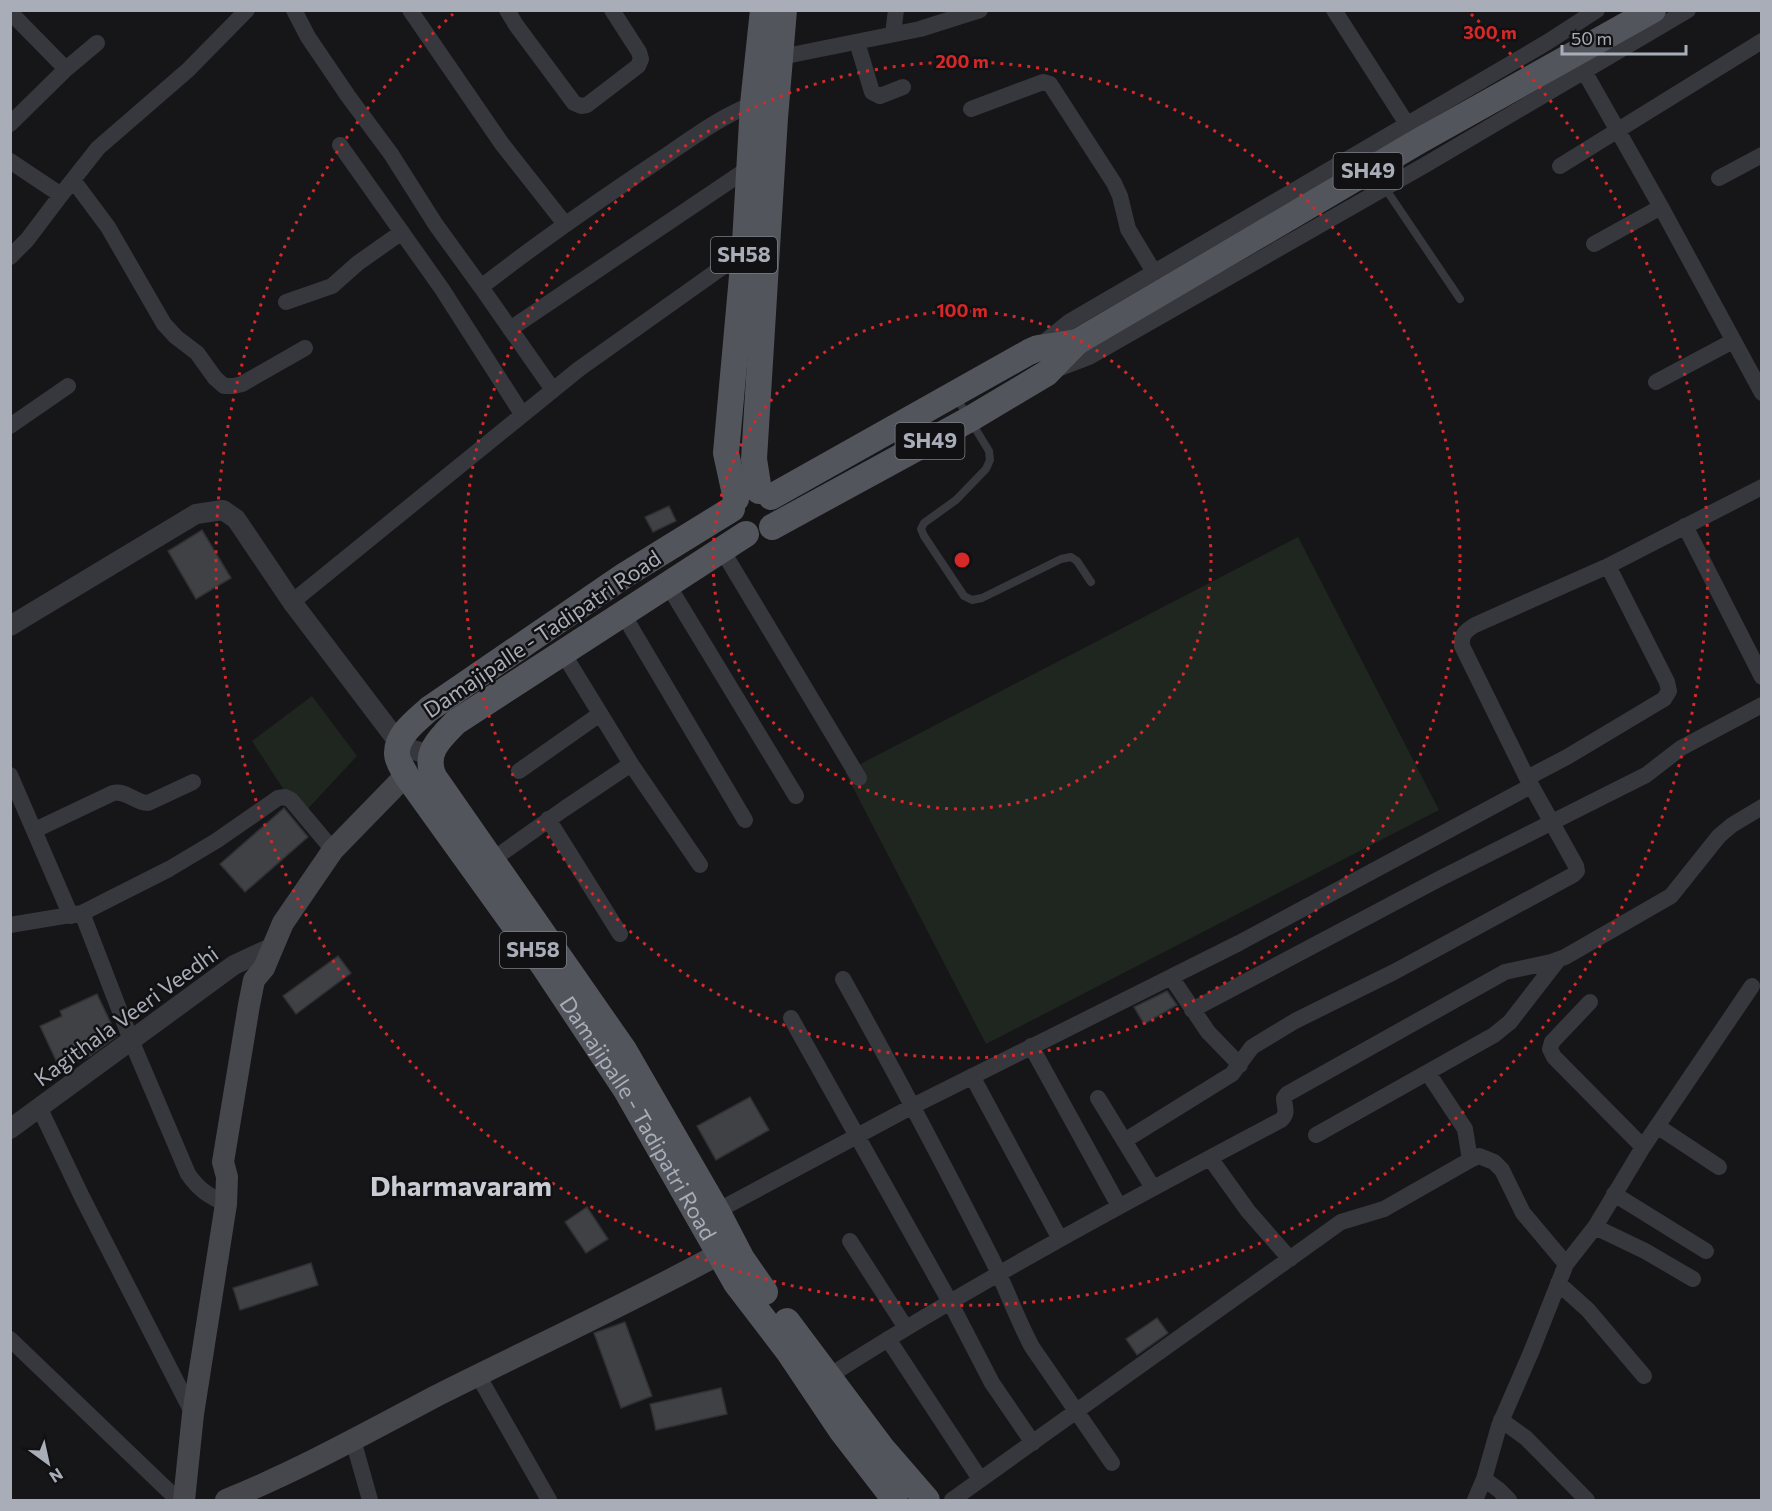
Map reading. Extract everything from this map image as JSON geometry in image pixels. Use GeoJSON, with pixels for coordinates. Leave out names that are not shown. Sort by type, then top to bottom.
{"type":"FeatureCollection","features":[{"type":"Feature","properties":{"kind":"main road","name":"SH58"},"geometry":{"type":"LineString","coordinates":[[751,262],[768,60],[763,10]]}},
{"type":"Feature","properties":{"kind":"main road","name":"SH58"},"geometry":{"type":"LineString","coordinates":[[746,534],[735,526],[732,516],[749,499],[754,459],[749,168],[753,104],[784,10]]}},
{"type":"Feature","properties":{"kind":"main road","name":"SH49"},"geometry":{"type":"LineString","coordinates":[[772,527],[970,419],[1047,373],[1082,339],[1419,141],[1653,10]]}},
{"type":"Feature","properties":{"kind":"main road","name":"SH49"},"geometry":{"type":"LineString","coordinates":[[749,499],[954,394],[1038,348],[1082,339]]}},
{"type":"Feature","properties":{"kind":"main road","name":"SH58"},"geometry":{"type":"LineString","coordinates":[[749,499],[775,503],[777,515],[772,527]]}},
{"type":"Feature","properties":{"kind":"main road","name":"Damajipalle - Tadipatri Road"},"geometry":{"type":"LineString","coordinates":[[749,499],[625,575],[522,643],[429,709],[416,720],[399,742],[397,755],[422,766],[434,777],[624,1050],[750,1272],[882,1449],[927,1500]]}},
{"type":"Feature","properties":{"kind":"main road","name":"Damajipalle - Tadipatri Road"},"geometry":{"type":"LineString","coordinates":[[422,766],[438,740],[456,722],[746,534],[760,535],[772,527]]}},
{"type":"Feature","properties":{"kind":"main road","name":"Damajipalle - Tadipatri Road"},"geometry":{"type":"LineString","coordinates":[[422,766],[527,942],[626,1090],[736,1283],[788,1351],[841,1430],[895,1500]]}},
{"type":"Feature","properties":{"kind":"main road"},"geometry":{"type":"LineString","coordinates":[[184,1500],[193,1414],[226,1204],[227,1177],[236,1160],[238,1149],[267,984],[264,968],[283,923],[333,850],[422,766]]}},
{"type":"Feature","properties":{"kind":"main road"},"geometry":{"type":"LineString","coordinates":[[226,1500],[281,1478],[719,1254]]}},
{"type":"Feature","properties":{"kind":"street"},"geometry":{"type":"LineString","coordinates":[[10,256],[27,240],[104,142],[188,70],[247,10]]}},
{"type":"Feature","properties":{"kind":"street"},"geometry":{"type":"LineString","coordinates":[[294,10],[308,37],[391,154],[435,225],[482,287],[553,390]]}},
{"type":"Feature","properties":{"kind":"street"},"geometry":{"type":"LineString","coordinates":[[410,10],[502,144],[565,224]]}},
{"type":"Feature","properties":{"kind":"street"},"geometry":{"type":"LineString","coordinates":[[507,10],[574,103],[581,106],[587,105],[638,66],[641,60],[639,52],[612,10]]}},
{"type":"Feature","properties":{"kind":"street"},"geometry":{"type":"LineString","coordinates":[[893,34],[896,10]]}},
{"type":"Feature","properties":{"kind":"street"},"geometry":{"type":"LineString","coordinates":[[768,60],[936,25],[980,10]]}},
{"type":"Feature","properties":{"kind":"street"},"geometry":{"type":"LineString","coordinates":[[1334,10],[1407,124]]}},
{"type":"Feature","properties":{"kind":"street"},"geometry":{"type":"LineString","coordinates":[[1038,348],[1069,322],[1546,43],[1597,10]]}},
{"type":"Feature","properties":{"kind":"street"},"geometry":{"type":"LineString","coordinates":[[1047,373],[1089,357],[1385,188],[1688,10]]}},
{"type":"Feature","properties":{"kind":"street"},"geometry":{"type":"LineString","coordinates":[[10,12],[66,69]]}},
{"type":"Feature","properties":{"kind":"street"},"geometry":{"type":"LineString","coordinates":[[1560,166],[1761,41]]}},
{"type":"Feature","properties":{"kind":"street"},"geometry":{"type":"LineString","coordinates":[[857,42],[872,92],[880,96],[903,87]]}},
{"type":"Feature","properties":{"kind":"street"},"geometry":{"type":"LineString","coordinates":[[10,124],[66,69],[98,43]]}},
{"type":"Feature","properties":{"kind":"street"},"geometry":{"type":"LineString","coordinates":[[1584,71],[1661,207],[1761,393]]}},
{"type":"Feature","properties":{"kind":"street"},"geometry":{"type":"LineString","coordinates":[[971,109],[1043,82],[1050,84],[1114,183],[1120,196],[1128,229],[1154,272]]}},
{"type":"Feature","properties":{"kind":"street"},"geometry":{"type":"LineString","coordinates":[[482,287],[565,224],[693,138],[739,109],[753,104]]}},
{"type":"Feature","properties":{"kind":"street"},"geometry":{"type":"LineString","coordinates":[[340,145],[442,289],[522,414]]}},
{"type":"Feature","properties":{"kind":"street"},"geometry":{"type":"LineString","coordinates":[[1719,178],[1761,156]]}},
{"type":"Feature","properties":{"kind":"street"},"geometry":{"type":"LineString","coordinates":[[10,161],[61,195]]}},
{"type":"Feature","properties":{"kind":"street"},"geometry":{"type":"LineString","coordinates":[[510,329],[749,168]]}},
{"type":"Feature","properties":{"kind":"street"},"geometry":{"type":"LineString","coordinates":[[73,180],[108,227],[164,324],[176,337],[197,353],[215,378],[224,386],[242,384],[305,348]]}},
{"type":"Feature","properties":{"kind":"street"},"geometry":{"type":"LineString","coordinates":[[1594,244],[1661,207]]}},
{"type":"Feature","properties":{"kind":"street"},"geometry":{"type":"LineString","coordinates":[[286,302],[332,286],[358,262],[402,232]]}},
{"type":"Feature","properties":{"kind":"street"},"geometry":{"type":"LineString","coordinates":[[292,602],[553,390],[751,262]]}},
{"type":"Feature","properties":{"kind":"street"},"geometry":{"type":"LineString","coordinates":[[1656,382],[1733,341]]}},
{"type":"Feature","properties":{"kind":"street"},"geometry":{"type":"LineString","coordinates":[[10,426],[68,386]]}},
{"type":"Feature","properties":{"kind":"street"},"geometry":{"type":"LineString","coordinates":[[1124,1141],[1232,1074],[1247,1051],[1295,1021],[1394,972],[1577,871],[1529,782],[1462,646],[1461,637],[1466,630],[1608,566],[1761,486]]}},
{"type":"Feature","properties":{"kind":"street"},"geometry":{"type":"LineString","coordinates":[[10,626],[196,514],[223,510],[236,519],[292,602],[399,742]]}},
{"type":"Feature","properties":{"kind":"street"},"geometry":{"type":"LineString","coordinates":[[1685,526],[1761,677]]}},
{"type":"Feature","properties":{"kind":"street"},"geometry":{"type":"LineString","coordinates":[[722,550],[859,778]]}},
{"type":"Feature","properties":{"kind":"street"},"geometry":{"type":"LineString","coordinates":[[717,1211],[913,1106],[1239,943],[1529,782],[1664,699],[1669,691],[1667,682],[1608,566]]}},
{"type":"Feature","properties":{"kind":"street"},"geometry":{"type":"LineString","coordinates":[[668,585],[796,796]]}},
{"type":"Feature","properties":{"kind":"street"},"geometry":{"type":"LineString","coordinates":[[623,614],[745,820]]}},
{"type":"Feature","properties":{"kind":"street"},"geometry":{"type":"LineString","coordinates":[[563,653],[631,764],[700,865]]}},
{"type":"Feature","properties":{"kind":"street"},"geometry":{"type":"LineString","coordinates":[[1192,1010],[1551,821],[1646,775],[1681,748],[1761,705]]}},
{"type":"Feature","properties":{"kind":"street"},"geometry":{"type":"LineString","coordinates":[[519,771],[600,714]]}},
{"type":"Feature","properties":{"kind":"street"},"geometry":{"type":"LineString","coordinates":[[492,860],[548,819],[631,764]]}},
{"type":"Feature","properties":{"kind":"street"},"geometry":{"type":"LineString","coordinates":[[10,775],[76,915],[188,1174],[202,1191],[226,1204]]}},
{"type":"Feature","properties":{"kind":"street"},"geometry":{"type":"LineString","coordinates":[[35,830],[113,793],[120,791],[142,803],[148,803],[193,782]]}},
{"type":"Feature","properties":{"kind":"street"},"geometry":{"type":"LineString","coordinates":[[10,925],[76,915],[169,869],[216,841],[278,798],[285,797],[291,800],[333,850]]}},
{"type":"Feature","properties":{"kind":"street"},"geometry":{"type":"LineString","coordinates":[[829,1376],[906,1328],[1060,1239],[1285,1116],[1284,1098],[1287,1094],[1505,972],[1558,960],[1671,896],[1719,836],[1761,807]]}},
{"type":"Feature","properties":{"kind":"street"},"geometry":{"type":"LineString","coordinates":[[548,819],[620,934]]}},
{"type":"Feature","properties":{"kind":"street","name":"Kagithala Veeri Veedhi"},"geometry":{"type":"LineString","coordinates":[[10,1129],[234,964],[273,947]]}},
{"type":"Feature","properties":{"kind":"street"},"geometry":{"type":"LineString","coordinates":[[1316,1135],[1502,1030],[1558,960]]}},
{"type":"Feature","properties":{"kind":"street"},"geometry":{"type":"LineString","coordinates":[[1170,977],[1208,1032],[1240,1065]]}},
{"type":"Feature","properties":{"kind":"street"},"geometry":{"type":"LineString","coordinates":[[843,979],[913,1106],[999,1274],[1032,1347],[1112,1463]]}},
{"type":"Feature","properties":{"kind":"street"},"geometry":{"type":"LineString","coordinates":[[1474,1500],[1484,1479],[1501,1420],[1533,1350],[1566,1264],[1595,1227],[1643,1147],[1752,986]]}},
{"type":"Feature","properties":{"kind":"street"},"geometry":{"type":"LineString","coordinates":[[1590,1002],[1552,1042],[1550,1049],[1554,1057],[1643,1147]]}},
{"type":"Feature","properties":{"kind":"street"},"geometry":{"type":"LineString","coordinates":[[791,1018],[950,1302],[992,1383],[1033,1443]]}},
{"type":"Feature","properties":{"kind":"street"},"geometry":{"type":"LineString","coordinates":[[1031,1046],[1119,1206]]}},
{"type":"Feature","properties":{"kind":"street"},"geometry":{"type":"LineString","coordinates":[[1428,1073],[1465,1129],[1470,1160]]}},
{"type":"Feature","properties":{"kind":"street"},"geometry":{"type":"LineString","coordinates":[[972,1076],[1060,1239]]}},
{"type":"Feature","properties":{"kind":"street"},"geometry":{"type":"LineString","coordinates":[[1098,1098],[1153,1188]]}},
{"type":"Feature","properties":{"kind":"street"},"geometry":{"type":"LineString","coordinates":[[40,1109],[82,1197],[193,1414]]}},
{"type":"Feature","properties":{"kind":"street"},"geometry":{"type":"LineString","coordinates":[[1657,1126],[1719,1167]]}},
{"type":"Feature","properties":{"kind":"street"},"geometry":{"type":"LineString","coordinates":[[952,1500],[1341,1222],[1384,1209],[1479,1156],[1494,1162],[1502,1170],[1523,1213],[1566,1264]]}},
{"type":"Feature","properties":{"kind":"street"},"geometry":{"type":"LineString","coordinates":[[1210,1158],[1248,1211],[1290,1259]]}},
{"type":"Feature","properties":{"kind":"street"},"geometry":{"type":"LineString","coordinates":[[1614,1194],[1706,1251]]}},
{"type":"Feature","properties":{"kind":"street"},"geometry":{"type":"LineString","coordinates":[[1595,1227],[1645,1251],[1693,1279]]}},
{"type":"Feature","properties":{"kind":"street"},"geometry":{"type":"LineString","coordinates":[[849,1241],[906,1328]]}},
{"type":"Feature","properties":{"kind":"street"},"geometry":{"type":"LineString","coordinates":[[1558,1282],[1588,1310],[1644,1376]]}},
{"type":"Feature","properties":{"kind":"street"},"geometry":{"type":"LineString","coordinates":[[10,1339],[178,1500]]}},
{"type":"Feature","properties":{"kind":"street"},"geometry":{"type":"LineString","coordinates":[[888,1339],[980,1479]]}},
{"type":"Feature","properties":{"kind":"street"},"geometry":{"type":"LineString","coordinates":[[478,1377],[549,1500]]}},
{"type":"Feature","properties":{"kind":"street"},"geometry":{"type":"LineString","coordinates":[[1501,1420],[1526,1438],[1587,1500]]}},
{"type":"Feature","properties":{"kind":"street"},"geometry":{"type":"LineString","coordinates":[[353,1440],[370,1500]]}},
{"type":"Feature","properties":{"kind":"street"},"geometry":{"type":"LineString","coordinates":[[1484,1479],[1509,1500]]}},
{"type":"Feature","properties":{"kind":"lane"},"geometry":{"type":"LineString","coordinates":[[1385,188],[1460,299]]}},
{"type":"Feature","properties":{"kind":"lane"},"geometry":{"type":"LineString","coordinates":[[954,394],[989,451],[990,460],[986,469],[957,501],[924,523],[921,529],[964,596],[972,600],[982,598],[1061,559],[1071,557],[1077,561],[1091,582]]}},
{"type":"Feature","properties":{"kind":"shaded area"},"geometry":{"type":"Polygon","coordinates":[[[1298,537],[1439,810],[986,1044],[845,772],[1298,537]]]}},
{"type":"Feature","properties":{"kind":"shaded area"},"geometry":{"type":"Polygon","coordinates":[[[312,696],[357,756],[301,816],[252,741],[312,696]]]}},
{"type":"Feature","properties":{"kind":"building"},"geometry":{"type":"Polygon","coordinates":[[[669,506],[676,521],[653,532],[645,517],[669,506]]]}},
{"type":"Feature","properties":{"kind":"building"},"geometry":{"type":"Polygon","coordinates":[[[202,530],[231,578],[196,599],[168,551],[202,530]]]}},
{"type":"Feature","properties":{"kind":"building"},"geometry":{"type":"Polygon","coordinates":[[[284,808],[308,837],[245,892],[220,864],[284,808]]]}},
{"type":"Feature","properties":{"kind":"building"},"geometry":{"type":"Polygon","coordinates":[[[338,956],[351,973],[296,1014],[283,996],[338,956]]]}},
{"type":"Feature","properties":{"kind":"building"},"geometry":{"type":"Polygon","coordinates":[[[1167,991],[1177,1005],[1144,1024],[1134,1007],[1167,991]]]}},
{"type":"Feature","properties":{"kind":"building"},"geometry":{"type":"Polygon","coordinates":[[[97,994],[117,1036],[90,1056],[60,1069],[40,1026],[62,1016],[60,1011],[97,994]]]}},
{"type":"Feature","properties":{"kind":"building"},"geometry":{"type":"Polygon","coordinates":[[[750,1097],[769,1130],[716,1160],[697,1126],[750,1097]]]}},
{"type":"Feature","properties":{"kind":"building"},"geometry":{"type":"Polygon","coordinates":[[[587,1207],[608,1239],[586,1253],[565,1222],[587,1207]]]}},
{"type":"Feature","properties":{"kind":"building"},"geometry":{"type":"Polygon","coordinates":[[[311,1263],[318,1285],[240,1310],[233,1288],[311,1263]]]}},
{"type":"Feature","properties":{"kind":"building"},"geometry":{"type":"Polygon","coordinates":[[[1157,1318],[1168,1333],[1137,1355],[1126,1339],[1157,1318]]]}},
{"type":"Feature","properties":{"kind":"building"},"geometry":{"type":"Polygon","coordinates":[[[625,1322],[652,1396],[621,1408],[594,1333],[625,1322]]]}},
{"type":"Feature","properties":{"kind":"building"},"geometry":{"type":"Polygon","coordinates":[[[721,1388],[727,1414],[656,1430],[650,1404],[721,1388]]]}},
{"type":"Feature","properties":{"kind":"district","name":"Dharmavaram"},"geometry":{"type":"Point","coordinates":[461,1186]}}]}
